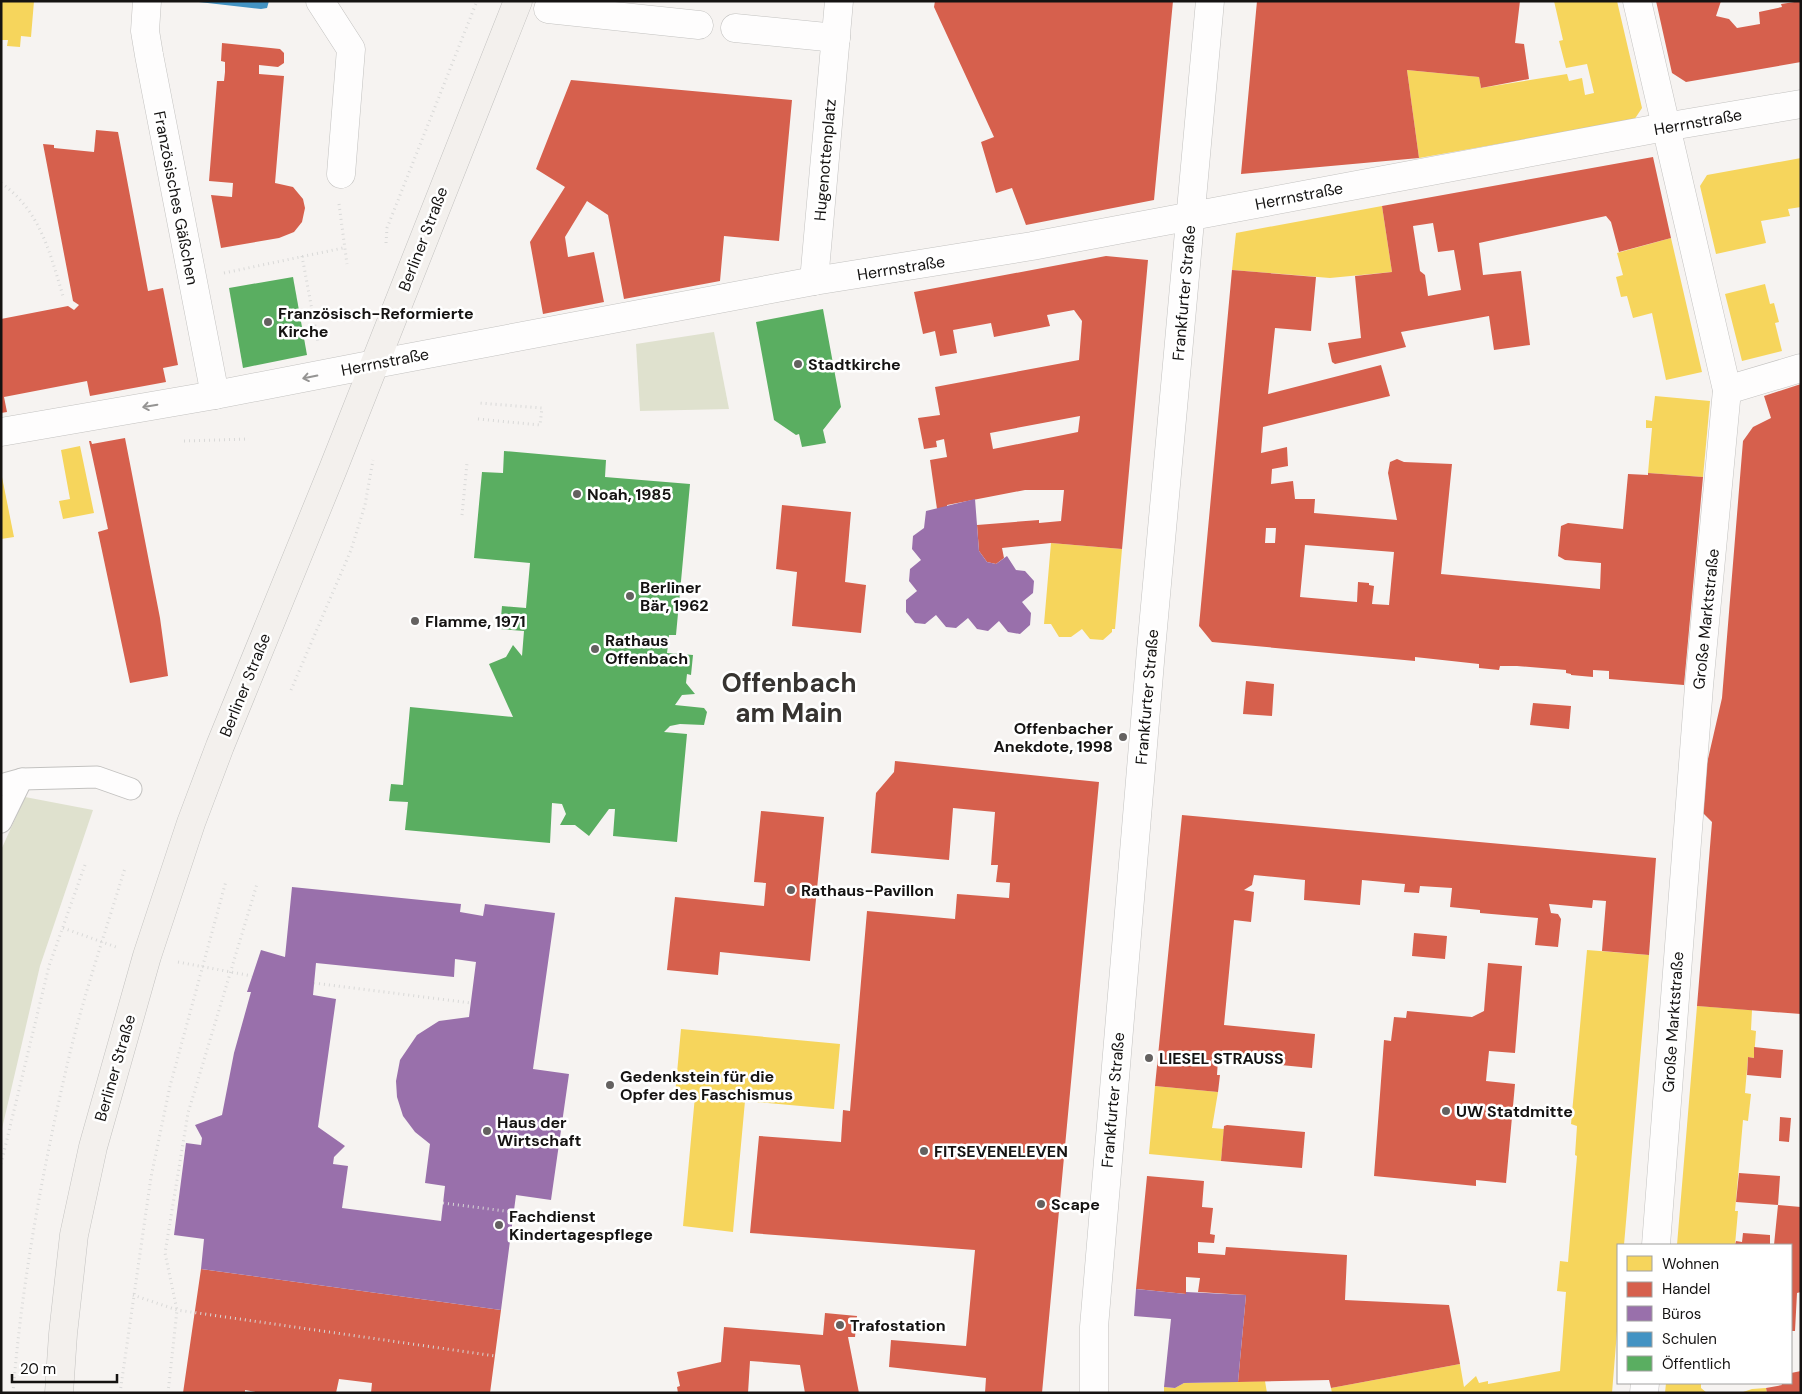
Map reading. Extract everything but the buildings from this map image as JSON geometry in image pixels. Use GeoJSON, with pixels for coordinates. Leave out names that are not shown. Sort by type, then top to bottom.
{"type":"FeatureCollection","features":[{"type":"Feature","properties":{"kind":"main road","name":"Berliner Straße"},"geometry":{"type":"LineString","coordinates":[[59,1393],[63,1334],[74,1235],[93,1148],[147,956],[191,823],[220,746],[375,364],[518,1]]}},
{"type":"Feature","properties":{"kind":"street","name":"Französisches Gäßchen"},"geometry":{"type":"LineString","coordinates":[[146,1],[145,31],[149,55],[215,395]]}},
{"type":"Feature","properties":{"kind":"street"},"geometry":{"type":"LineString","coordinates":[[320,1],[351,49],[341,174]]}},
{"type":"Feature","properties":{"kind":"street","name":"Hugenottenplatz"},"geometry":{"type":"LineString","coordinates":[[814,281],[839,1]]}},
{"type":"Feature","properties":{"kind":"street","name":"Frankfurter Straße"},"geometry":{"type":"LineString","coordinates":[[1094,1393],[1095,1307],[1148,679],[1210,1]]}},
{"type":"Feature","properties":{"kind":"street","name":"Große Marktstraße"},"geometry":{"type":"LineString","coordinates":[[1637,1],[1727,390],[1699,686],[1656,1244]]}},
{"type":"Feature","properties":{"kind":"street"},"geometry":{"type":"LineString","coordinates":[[548,9],[698,25]]}},
{"type":"Feature","properties":{"kind":"street"},"geometry":{"type":"LineString","coordinates":[[735,28],[836,38]]}},
{"type":"Feature","properties":{"kind":"street","name":"Herrnstraße"},"geometry":{"type":"LineString","coordinates":[[1,432],[215,395],[814,281],[1032,246],[1665,127],[1801,104]]}},
{"type":"Feature","properties":{"kind":"street"},"geometry":{"type":"LineString","coordinates":[[1727,390],[1801,368]]}},
{"type":"Feature","properties":{"kind":"lane"},"geometry":{"type":"LineString","coordinates":[[1,785],[22,779],[97,777],[131,789]]}},
{"type":"Feature","properties":{"kind":"lane"},"geometry":{"type":"LineString","coordinates":[[1,822],[22,779]]}},
{"type":"Feature","properties":{"kind":"path"},"geometry":{"type":"LineString","coordinates":[[386,246],[386,228],[477,1]]}},
{"type":"Feature","properties":{"kind":"path"},"geometry":{"type":"LineString","coordinates":[[1,183],[26,203],[38,223],[63,296]]}},
{"type":"Feature","properties":{"kind":"path"},"geometry":{"type":"LineString","coordinates":[[338,212],[346,264]]}},
{"type":"Feature","properties":{"kind":"path"},"geometry":{"type":"LineString","coordinates":[[192,279],[343,248]]}},
{"type":"Feature","properties":{"kind":"path"},"geometry":{"type":"LineString","coordinates":[[302,256],[324,374]]}},
{"type":"Feature","properties":{"kind":"path"},"geometry":{"type":"LineString","coordinates":[[478,420],[540,425],[542,408],[479,403]]}},
{"type":"Feature","properties":{"kind":"path"},"geometry":{"type":"LineString","coordinates":[[184,441],[249,439]]}},
{"type":"Feature","properties":{"kind":"path"},"geometry":{"type":"LineString","coordinates":[[291,690],[351,550],[365,505],[373,457]]}},
{"type":"Feature","properties":{"kind":"path"},"geometry":{"type":"LineString","coordinates":[[462,515],[467,463]]}},
{"type":"Feature","properties":{"kind":"path"},"geometry":{"type":"LineString","coordinates":[[1,1164],[49,966],[86,862]]}},
{"type":"Feature","properties":{"kind":"path"},"geometry":{"type":"LineString","coordinates":[[13,1393],[18,1328],[41,1186],[69,1055],[125,868]]}},
{"type":"Feature","properties":{"kind":"path"},"geometry":{"type":"LineString","coordinates":[[120,1393],[151,1177],[170,1086],[226,881]]}},
{"type":"Feature","properties":{"kind":"path"},"geometry":{"type":"LineString","coordinates":[[168,1393],[177,1310],[165,1253],[188,1113],[257,884]]}},
{"type":"Feature","properties":{"kind":"path"},"geometry":{"type":"LineString","coordinates":[[62,928],[102,943]]}},
{"type":"Feature","properties":{"kind":"path"},"geometry":{"type":"LineString","coordinates":[[314,983],[471,1003]]}},
{"type":"Feature","properties":{"kind":"path"},"geometry":{"type":"LineString","coordinates":[[443,1203],[513,1212]]}},
{"type":"Feature","properties":{"kind":"path"},"geometry":{"type":"LineString","coordinates":[[133,1295],[177,1310],[495,1356]]}},
{"type":"Feature","properties":{"kind":"green space"},"geometry":{"type":"Polygon","coordinates":[[[714,332],[729,409],[640,411],[636,344],[714,332]]]}},
{"type":"Feature","properties":{"kind":"green space"},"geometry":{"type":"Polygon","coordinates":[[[25,797],[93,810],[40,966],[1,1133],[1,850],[25,797]]]}},
{"type":"Feature","properties":{"kind":"place","name":"Französisch-Reformierte Kirche"},"geometry":{"type":"Point","coordinates":[268,322]}},
{"type":"Feature","properties":{"kind":"place","name":"Stadtkirche"},"geometry":{"type":"Point","coordinates":[798,364]}},
{"type":"Feature","properties":{"kind":"place","name":"Noah, 1985"},"geometry":{"type":"Point","coordinates":[577,494]}},
{"type":"Feature","properties":{"kind":"place","name":"Berliner Bär, 1962"},"geometry":{"type":"Point","coordinates":[630,596]}},
{"type":"Feature","properties":{"kind":"place","name":"Flamme, 1971"},"geometry":{"type":"Point","coordinates":[415,621]}},
{"type":"Feature","properties":{"kind":"place","name":"Rathaus Offenbach"},"geometry":{"type":"Point","coordinates":[595,649]}},
{"type":"Feature","properties":{"kind":"place","name":"Offenbacher Anekdote, 1998"},"geometry":{"type":"Point","coordinates":[1123,737]}},
{"type":"Feature","properties":{"kind":"place","name":"Rathaus-Pavillon"},"geometry":{"type":"Point","coordinates":[791,890]}},
{"type":"Feature","properties":{"kind":"place","name":"LIESEL STRAUSS"},"geometry":{"type":"Point","coordinates":[1149,1058]}},
{"type":"Feature","properties":{"kind":"place","name":"Gedenkstein für die Opfer des Faschismus"},"geometry":{"type":"Point","coordinates":[610,1085]}},
{"type":"Feature","properties":{"kind":"place","name":"UW Statdmitte"},"geometry":{"type":"Point","coordinates":[1446,1111]}},
{"type":"Feature","properties":{"kind":"place","name":"Haus der Wirtschaft"},"geometry":{"type":"Point","coordinates":[487,1131]}},
{"type":"Feature","properties":{"kind":"place","name":"FITSEVENELEVEN"},"geometry":{"type":"Point","coordinates":[924,1151]}},
{"type":"Feature","properties":{"kind":"place","name":"Scape"},"geometry":{"type":"Point","coordinates":[1041,1204]}},
{"type":"Feature","properties":{"kind":"place","name":"Fachdienst Kindertagespflege"},"geometry":{"type":"Point","coordinates":[499,1225]}},
{"type":"Feature","properties":{"kind":"place","name":"Trafostation"},"geometry":{"type":"Point","coordinates":[840,1325]}},
{"type":"Feature","properties":{"kind":"district","name":"Offenbach am Main"},"geometry":{"type":"Point","coordinates":[789,698]}}]}
